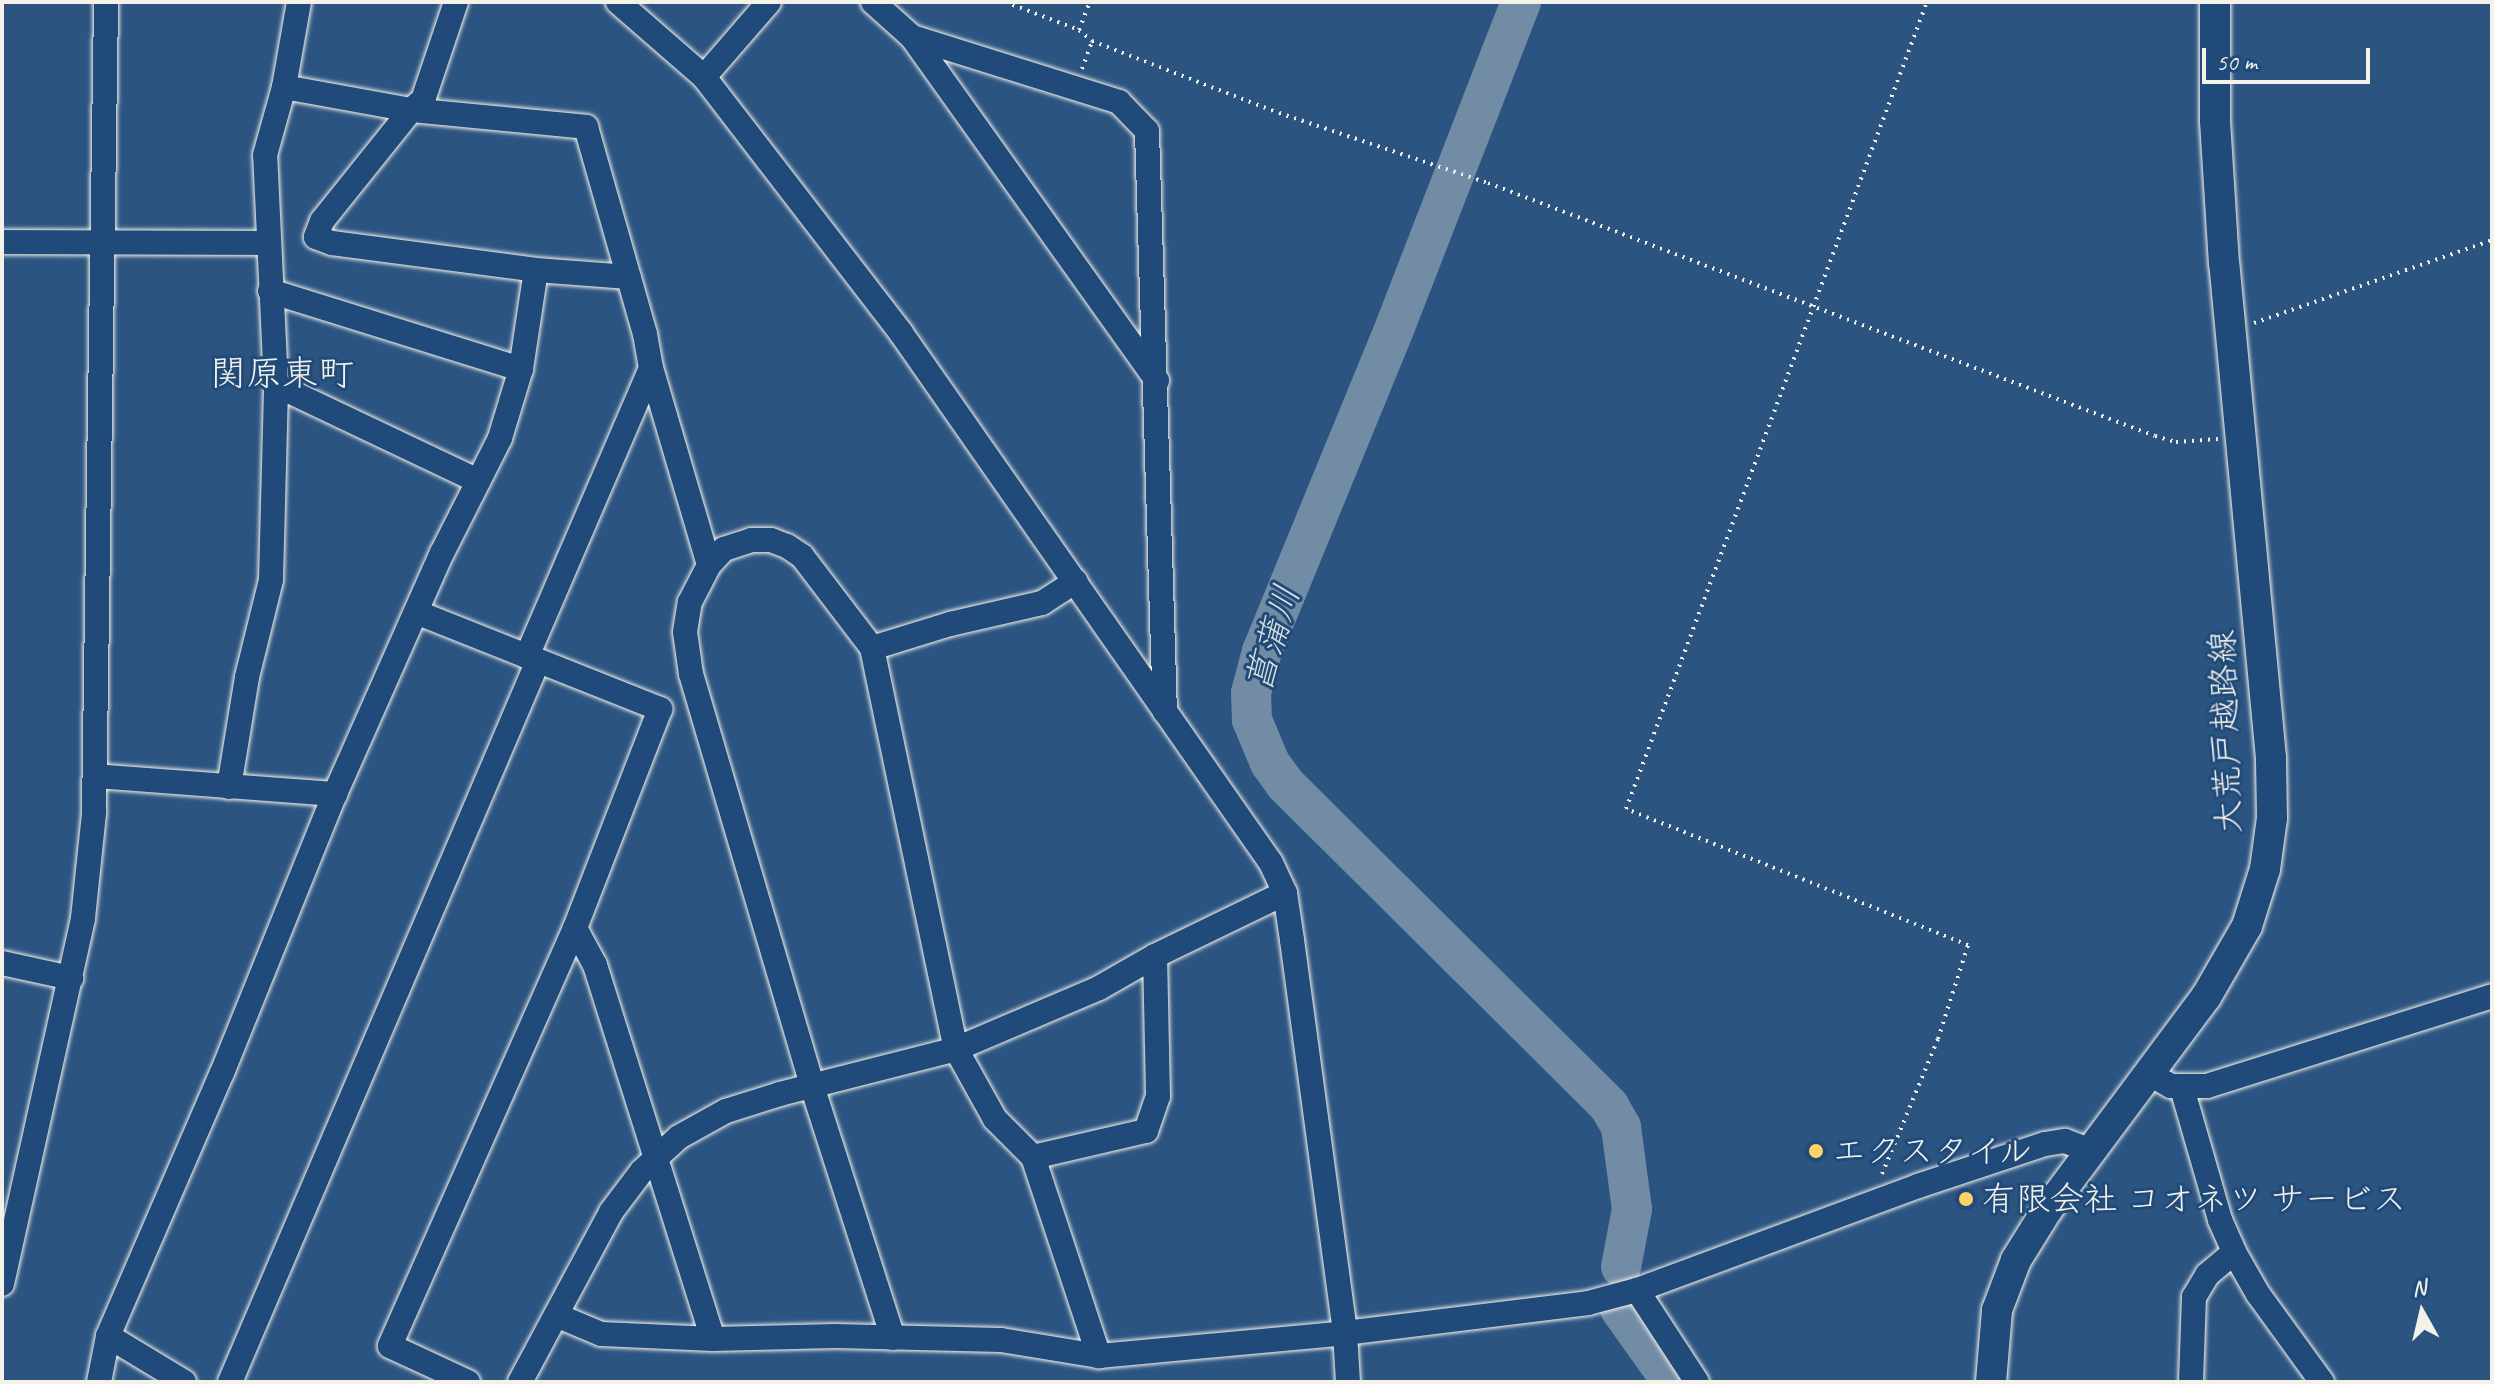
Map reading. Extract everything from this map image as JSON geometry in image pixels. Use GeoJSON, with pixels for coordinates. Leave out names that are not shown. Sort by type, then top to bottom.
{"type":"FeatureCollection","features":[{"type":"Feature","properties":{"kind":"main road","name":"大荒戸越路線"},"geometry":{"type":"LineString","coordinates":[[1991,1382],[1997,1310],[2016,1260],[2047,1210],[2206,997],[2247,926],[2265,869],[2272,818],[2267,697],[2230,332],[2215,120],[2215,2]]}},
{"type":"Feature","properties":{"kind":"street"},"geometry":{"type":"LineString","coordinates":[[2,1284],[83,918],[94,813],[106,2]]}},
{"type":"Feature","properties":{"kind":"street"},"geometry":{"type":"LineString","coordinates":[[229,787],[247,677],[271,580],[276,385],[265,155],[284,87],[299,2]]}},
{"type":"Feature","properties":{"kind":"street"},"geometry":{"type":"LineString","coordinates":[[456,2],[423,100],[411,110],[322,221],[316,237],[332,243],[536,270],[629,277]]}},
{"type":"Feature","properties":{"kind":"street"},"geometry":{"type":"LineString","coordinates":[[618,2],[704,77],[901,333],[1271,863],[1285,893],[1345,1333],[1348,1382]]}},
{"type":"Feature","properties":{"kind":"street"},"geometry":{"type":"LineString","coordinates":[[704,77],[769,2]]}},
{"type":"Feature","properties":{"kind":"street"},"geometry":{"type":"LineString","coordinates":[[873,2],[912,37],[1157,380]]}},
{"type":"Feature","properties":{"kind":"street"},"geometry":{"type":"LineString","coordinates":[[912,37],[1119,102],[1147,131],[1165,712]]}},
{"type":"Feature","properties":{"kind":"street"},"geometry":{"type":"LineString","coordinates":[[284,87],[411,110],[586,127],[629,277],[651,368],[709,565]]}},
{"type":"Feature","properties":{"kind":"street"},"geometry":{"type":"LineString","coordinates":[[2,242],[267,243]]}},
{"type":"Feature","properties":{"kind":"street"},"geometry":{"type":"LineString","coordinates":[[99,1382],[108,1336],[314,854],[335,794],[416,612],[500,438],[521,369],[536,270]]}},
{"type":"Feature","properties":{"kind":"street"},"geometry":{"type":"LineString","coordinates":[[270,291],[521,369]]}},
{"type":"Feature","properties":{"kind":"street"},"geometry":{"type":"LineString","coordinates":[[230,1382],[651,368]]}},
{"type":"Feature","properties":{"kind":"street"},"geometry":{"type":"LineString","coordinates":[[276,385],[478,481]]}},
{"type":"Feature","properties":{"kind":"street"},"geometry":{"type":"LineString","coordinates":[[893,1338],[812,1085],[691,674],[685,632],[690,602],[709,565],[724,549],[738,543],[771,540],[787,546],[819,576],[872,648],[956,1049],[995,1119],[1033,1157],[1099,1356]]}},
{"type":"Feature","properties":{"kind":"street"},"geometry":{"type":"LineString","coordinates":[[872,648],[950,624],[1042,603],[1076,581]]}},
{"type":"Feature","properties":{"kind":"street"},"geometry":{"type":"LineString","coordinates":[[416,612],[660,709],[575,928],[390,1346],[468,1382]]}},
{"type":"Feature","properties":{"kind":"street"},"geometry":{"type":"LineString","coordinates":[[95,776],[335,794]]}},
{"type":"Feature","properties":{"kind":"street"},"geometry":{"type":"LineString","coordinates":[[520,1382],[611,1212],[658,1155],[679,1137],[726,1111],[812,1085],[956,1049],[1099,988],[1155,956],[1285,893]]}},
{"type":"Feature","properties":{"kind":"street"},"geometry":{"type":"LineString","coordinates":[[575,928],[595,965],[658,1155],[713,1339]]}},
{"type":"Feature","properties":{"kind":"street"},"geometry":{"type":"LineString","coordinates":[[1033,1157],[1146,1131],[1158,1096],[1155,956]]}},
{"type":"Feature","properties":{"kind":"street"},"geometry":{"type":"LineString","coordinates":[[2,963],[71,978]]}},
{"type":"Feature","properties":{"kind":"street"},"geometry":{"type":"LineString","coordinates":[[2150,1074],[2182,1088],[2207,1086],[2492,996]]}},
{"type":"Feature","properties":{"kind":"street"},"geometry":{"type":"LineString","coordinates":[[2182,1088],[2220,1220],[2234,1252],[2258,1294],[2322,1382]]}},
{"type":"Feature","properties":{"kind":"street"},"geometry":{"type":"LineString","coordinates":[[556,1315],[601,1334],[713,1339],[1001,1340],[1099,1356],[1345,1333],[1548,1311],[1637,1290],[2045,1144],[2065,1141],[2091,1151]]}},
{"type":"Feature","properties":{"kind":"street"},"geometry":{"type":"LineString","coordinates":[[2191,1382],[2194,1297],[2207,1275],[2234,1252]]}},
{"type":"Feature","properties":{"kind":"street"},"geometry":{"type":"LineString","coordinates":[[1637,1290],[1697,1382]]}},
{"type":"Feature","properties":{"kind":"street"},"geometry":{"type":"LineString","coordinates":[[108,1336],[184,1382]]}},
{"type":"Feature","properties":{"kind":"path"},"geometry":{"type":"LineString","coordinates":[[1005,2],[1079,30],[1092,41],[1279,113],[1488,183],[2155,436],[2176,442],[2240,435]]}},
{"type":"Feature","properties":{"kind":"path"},"geometry":{"type":"LineString","coordinates":[[1079,30],[1090,2]]}},
{"type":"Feature","properties":{"kind":"path"},"geometry":{"type":"LineString","coordinates":[[1869,1206],[1938,1039],[1968,945],[1626,809],[1927,2]]}},
{"type":"Feature","properties":{"kind":"path"},"geometry":{"type":"LineString","coordinates":[[2230,332],[2492,240]]}},
{"type":"Feature","properties":{"kind":"waterway","name":"菖蒲川"},"geometry":{"type":"LineString","coordinates":[[1521,2],[1395,327],[1262,651],[1251,693],[1252,720],[1270,763],[1285,784],[1609,1106],[1621,1127],[1632,1209],[1621,1267]]}},
{"type":"Feature","properties":{"kind":"waterway","name":"菖蒲川"},"geometry":{"type":"LineString","coordinates":[[1620,1309],[1672,1382]]}},
{"type":"Feature","properties":{"kind":"place","name":"エクスタイル"},"geometry":{"type":"Point","coordinates":[1816,1151]}},
{"type":"Feature","properties":{"kind":"place","name":"有限会社 コオネツ サービス"},"geometry":{"type":"Point","coordinates":[1966,1199]}},
{"type":"Feature","properties":{"kind":"district","name":"関原東町"},"geometry":{"type":"Point","coordinates":[282,374]}}]}
